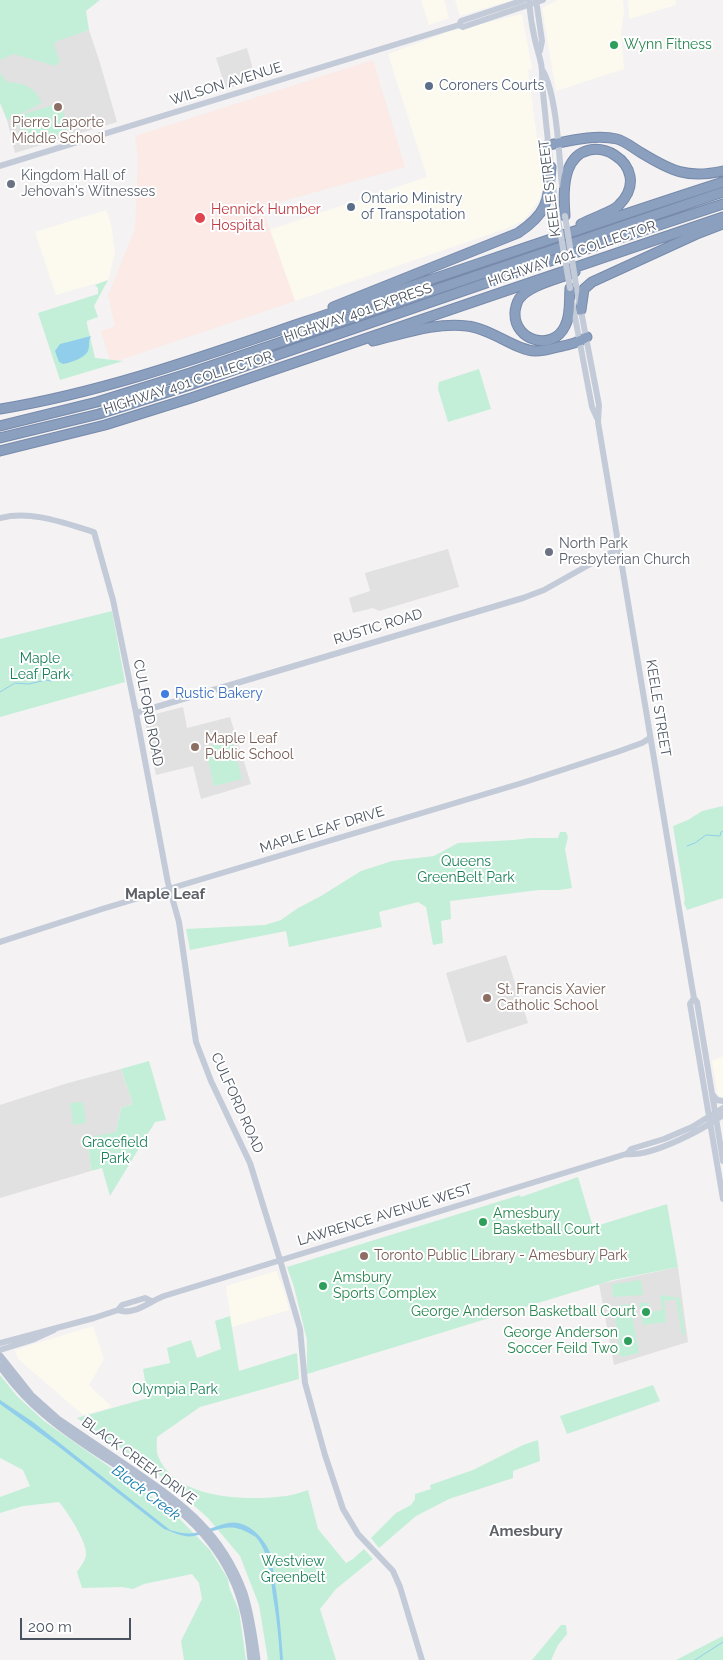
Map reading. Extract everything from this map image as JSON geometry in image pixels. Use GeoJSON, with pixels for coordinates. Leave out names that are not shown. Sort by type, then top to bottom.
{"type":"FeatureCollection","features":[{"type":"Feature","properties":{"kind":"highway"},"geometry":{"type":"LineString","coordinates":[[553,144],[608,138],[619,140],[664,166],[679,172],[696,175],[723,170]]}},
{"type":"Feature","properties":{"kind":"highway"},"geometry":{"type":"LineString","coordinates":[[556,237],[618,207],[630,187],[630,177],[622,160],[606,150],[599,149],[581,154],[574,160],[569,168],[564,185],[561,217]]}},
{"type":"Feature","properties":{"kind":"highway"},"geometry":{"type":"LineString","coordinates":[[298,324],[310,316],[518,233],[533,223],[545,205],[548,196],[550,167]]}},
{"type":"Feature","properties":{"kind":"highway","name":"HIGHWAY 401 COLLECTOR"},"geometry":{"type":"LineString","coordinates":[[0,409],[31,404],[185,363],[723,182]]}},
{"type":"Feature","properties":{"kind":"highway","name":"HIGHWAY 401 EXPRESS"},"geometry":{"type":"LineString","coordinates":[[0,425],[97,402],[190,373],[723,192]]}},
{"type":"Feature","properties":{"kind":"highway","name":"HIGHWAY 401 EXPRESS"},"geometry":{"type":"LineString","coordinates":[[0,438],[99,414],[190,385],[550,260],[723,204]]}},
{"type":"Feature","properties":{"kind":"highway","name":"HIGHWAY 401 COLLECTOR"},"geometry":{"type":"LineString","coordinates":[[0,451],[114,422],[191,398],[723,217]]}},
{"type":"Feature","properties":{"kind":"highway"},"geometry":{"type":"LineString","coordinates":[[581,310],[584,289],[592,282],[723,224]]}},
{"type":"Feature","properties":{"kind":"highway"},"geometry":{"type":"LineString","coordinates":[[573,286],[567,322],[565,328],[558,336],[550,340],[539,341],[530,340],[521,333],[515,322],[515,311],[518,299],[526,292],[636,246]]}},
{"type":"Feature","properties":{"kind":"highway"},"geometry":{"type":"LineString","coordinates":[[343,346],[358,345],[449,325],[469,326],[490,332],[527,350],[535,351],[584,339]]}},
{"type":"Feature","properties":{"kind":"main road","name":"WILSON AVENUE"},"geometry":{"type":"LineString","coordinates":[[459,25],[461,21],[524,0]]}},
{"type":"Feature","properties":{"kind":"main road","name":"WILSON AVENUE"},"geometry":{"type":"LineString","coordinates":[[0,166],[459,25],[463,27],[535,2]]}},
{"type":"Feature","properties":{"kind":"main road","name":"KEELE STREET"},"geometry":{"type":"LineString","coordinates":[[535,2],[535,41],[540,52],[543,70],[549,81],[553,144],[561,217]]}},
{"type":"Feature","properties":{"kind":"main road","name":"KEELE STREET"},"geometry":{"type":"LineString","coordinates":[[553,144],[550,167],[584,339]]}},
{"type":"Feature","properties":{"kind":"main road","name":"KEELE STREET"},"geometry":{"type":"LineString","coordinates":[[573,286],[581,310],[592,407],[598,422],[694,998],[697,1002],[713,1094],[713,1140],[723,1199]]}},
{"type":"Feature","properties":{"kind":"main road","name":"CULFORD ROAD"},"geometry":{"type":"LineString","coordinates":[[0,518],[8,516],[37,516],[94,532],[109,584],[182,940],[196,1042],[210,1081],[250,1163],[300,1330],[305,1382],[325,1455],[343,1509],[358,1534],[393,1571],[400,1587],[422,1660]]}},
{"type":"Feature","properties":{"kind":"main road","name":"RUSTIC ROAD"},"geometry":{"type":"LineString","coordinates":[[136,713],[523,598],[544,590],[619,548]]}},
{"type":"Feature","properties":{"kind":"main road","name":"MAPLE LEAF DRIVE"},"geometry":{"type":"LineString","coordinates":[[0,942],[170,888],[530,780],[617,752],[650,738]]}},
{"type":"Feature","properties":{"kind":"main road","name":"KEELE STREET"},"geometry":{"type":"LineString","coordinates":[[694,998],[690,1004],[723,1161]]}},
{"type":"Feature","properties":{"kind":"main road"},"geometry":{"type":"LineString","coordinates":[[713,1094],[717,1100],[723,1102]]}},
{"type":"Feature","properties":{"kind":"main road","name":"LAWRENCE AVENUE WEST"},"geometry":{"type":"LineString","coordinates":[[0,1350],[32,1340],[55,1329],[118,1310],[124,1313],[147,1305],[152,1301],[280,1260],[627,1154],[632,1155],[662,1146],[700,1130],[723,1108]]}},
{"type":"Feature","properties":{"kind":"main road","name":"LAWRENCE AVENUE WEST"},"geometry":{"type":"LineString","coordinates":[[627,1154],[631,1149],[664,1139],[723,1115]]}},
{"type":"Feature","properties":{"kind":"main road"},"geometry":{"type":"LineString","coordinates":[[700,1130],[709,1133],[713,1140]]}},
{"type":"Feature","properties":{"kind":"main road","name":"LAWRENCE AVENUE WEST"},"geometry":{"type":"LineString","coordinates":[[0,1343],[44,1330],[55,1329]]}},
{"type":"Feature","properties":{"kind":"main road","name":"BLACK CREEK DRIVE"},"geometry":{"type":"LineString","coordinates":[[0,1356],[42,1406],[59,1420],[174,1499],[201,1526],[232,1566],[250,1613],[257,1660]]}},
{"type":"Feature","properties":{"kind":"main road","name":"BLACK CREEK DRIVE"},"geometry":{"type":"LineString","coordinates":[[0,1366],[23,1395],[44,1414],[162,1496],[201,1526]]}},
{"type":"Feature","properties":{"kind":"main road","name":"BLACK CREEK DRIVE"},"geometry":{"type":"LineString","coordinates":[[210,1537],[238,1594],[245,1615],[252,1660]]}},
{"type":"Feature","properties":{"kind":"shaded area"},"geometry":{"type":"Polygon","coordinates":[[[421,0],[444,0],[449,18],[429,25],[421,0]]]}},
{"type":"Feature","properties":{"kind":"shaded area"},"geometry":{"type":"Polygon","coordinates":[[[455,0],[512,0],[460,16],[455,0]]]}},
{"type":"Feature","properties":{"kind":"shaded area"},"geometry":{"type":"Polygon","coordinates":[[[558,0],[623,0],[624,11],[621,32],[624,69],[556,91],[542,8],[558,0]]]}},
{"type":"Feature","properties":{"kind":"shaded area"},"geometry":{"type":"Polygon","coordinates":[[[628,0],[675,0],[676,5],[629,19],[628,0]]]}},
{"type":"Feature","properties":{"kind":"shaded area"},"geometry":{"type":"Polygon","coordinates":[[[522,14],[532,69],[528,70],[543,183],[540,199],[523,221],[505,229],[295,301],[269,230],[427,177],[388,54],[448,32],[522,14]]]}},
{"type":"Feature","properties":{"kind":"shaded area","name":"Pierre Laporte Middle School"},"geometry":{"type":"Polygon","coordinates":[[[89,30],[117,122],[15,153],[0,91],[0,58],[89,30]]]}},
{"type":"Feature","properties":{"kind":"shaded area"},"geometry":{"type":"Polygon","coordinates":[[[247,48],[256,80],[226,89],[216,58],[247,48]]]}},
{"type":"Feature","properties":{"kind":"shaded area","name":"Hennick Humber Hospital"},"geometry":{"type":"Polygon","coordinates":[[[373,60],[405,167],[262,207],[295,301],[111,363],[101,331],[115,326],[108,295],[135,229],[138,157],[135,136],[373,60]]]}},
{"type":"Feature","properties":{"kind":"shaded area"},"geometry":{"type":"Polygon","coordinates":[[[106,210],[111,224],[115,253],[108,280],[56,295],[35,232],[106,210]]]}},
{"type":"Feature","properties":{"kind":"shaded area"},"geometry":{"type":"Polygon","coordinates":[[[448,549],[459,587],[379,611],[373,608],[353,613],[349,598],[370,591],[365,573],[448,549]]]}},
{"type":"Feature","properties":{"kind":"shaded area","name":"Maple Leaf Public School"},"geometry":{"type":"Polygon","coordinates":[[[183,707],[187,728],[230,717],[251,784],[201,799],[193,766],[156,775],[144,717],[183,707]]]}},
{"type":"Feature","properties":{"kind":"shaded area","name":"St. Francis Xavier Catholic School"},"geometry":{"type":"Polygon","coordinates":[[[506,955],[528,1023],[467,1043],[446,973],[506,955]]]}},
{"type":"Feature","properties":{"kind":"shaded area"},"geometry":{"type":"Polygon","coordinates":[[[723,1056],[723,1098],[718,1095],[712,1061],[723,1056]]]}},
{"type":"Feature","properties":{"kind":"shaded area"},"geometry":{"type":"Polygon","coordinates":[[[121,1069],[133,1104],[121,1108],[116,1132],[88,1143],[91,1171],[0,1198],[0,1105],[68,1083],[121,1069]]]}},
{"type":"Feature","properties":{"kind":"shaded area"},"geometry":{"type":"Polygon","coordinates":[[[678,1267],[688,1342],[614,1365],[599,1284],[678,1267]]]}},
{"type":"Feature","properties":{"kind":"shaded area"},"geometry":{"type":"Polygon","coordinates":[[[276,1271],[289,1310],[232,1327],[226,1286],[276,1271]]]}},
{"type":"Feature","properties":{"kind":"shaded area"},"geometry":{"type":"Polygon","coordinates":[[[93,1326],[104,1359],[89,1385],[112,1407],[83,1415],[18,1359],[15,1350],[93,1326]]]}},
{"type":"Feature","properties":{"kind":"green space"},"geometry":{"type":"Polygon","coordinates":[[[0,0],[100,0],[86,11],[89,30],[55,42],[54,45],[60,61],[55,66],[14,54],[0,60],[0,0]]]}},
{"type":"Feature","properties":{"kind":"green space"},"geometry":{"type":"Polygon","coordinates":[[[0,73],[7,82],[19,83],[28,87],[36,93],[42,103],[17,116],[60,103],[69,132],[24,145],[16,116],[7,120],[0,103],[0,73]]]}},
{"type":"Feature","properties":{"kind":"green space"},"geometry":{"type":"Polygon","coordinates":[[[108,280],[94,306],[98,317],[87,321],[87,324],[95,358],[123,361],[60,380],[38,313],[98,294],[98,288],[95,285],[108,280]]]}},
{"type":"Feature","properties":{"kind":"green space"},"geometry":{"type":"Polygon","coordinates":[[[479,369],[491,409],[448,422],[438,389],[439,382],[479,369]]]}},
{"type":"Feature","properties":{"kind":"green space","name":"Maple Leaf Park"},"geometry":{"type":"Polygon","coordinates":[[[112,611],[125,682],[0,717],[0,639],[112,611]]]}},
{"type":"Feature","properties":{"kind":"green space"},"geometry":{"type":"Polygon","coordinates":[[[232,740],[242,779],[214,786],[205,747],[232,740]]]}},
{"type":"Feature","properties":{"kind":"green space"},"geometry":{"type":"Polygon","coordinates":[[[723,806],[723,898],[687,910],[684,903],[673,826],[688,820],[702,811],[723,806]]]}},
{"type":"Feature","properties":{"kind":"green space","name":"Queens GreenBelt Park"},"geometry":{"type":"Polygon","coordinates":[[[560,832],[566,832],[568,837],[565,849],[572,888],[539,890],[450,901],[451,919],[441,921],[443,943],[433,945],[426,907],[418,902],[379,912],[382,927],[289,947],[286,931],[190,950],[186,929],[265,925],[281,920],[361,871],[392,861],[434,856],[458,843],[558,838],[560,832]]]}},
{"type":"Feature","properties":{"kind":"green space","name":"Gracefield Park"},"geometry":{"type":"Polygon","coordinates":[[[149,1061],[166,1120],[155,1122],[110,1196],[102,1168],[91,1171],[88,1143],[90,1137],[116,1132],[121,1108],[133,1104],[121,1069],[149,1061]]]}},
{"type":"Feature","properties":{"kind":"green space"},"geometry":{"type":"Polygon","coordinates":[[[83,1102],[86,1123],[73,1125],[70,1103],[83,1102]]]}},
{"type":"Feature","properties":{"kind":"green space"},"geometry":{"type":"Polygon","coordinates":[[[578,1177],[593,1227],[667,1204],[678,1267],[613,1280],[307,1374],[307,1340],[287,1267],[520,1195],[521,1197],[578,1177]]]}},
{"type":"Feature","properties":{"kind":"green space"},"geometry":{"type":"Polygon","coordinates":[[[641,1280],[643,1295],[613,1297],[612,1284],[641,1280]]]}},
{"type":"Feature","properties":{"kind":"green space"},"geometry":{"type":"Polygon","coordinates":[[[660,1295],[680,1298],[685,1334],[682,1335],[676,1299],[664,1301],[666,1322],[643,1325],[639,1303],[648,1303],[650,1312],[662,1310],[660,1295]]]}},
{"type":"Feature","properties":{"kind":"green space","name":"George Anderson Soccer Feild Two"},"geometry":{"type":"Polygon","coordinates":[[[630,1304],[639,1353],[621,1357],[620,1354],[617,1355],[616,1349],[619,1345],[615,1316],[611,1317],[608,1307],[630,1304]]]}},
{"type":"Feature","properties":{"kind":"green space"},"geometry":{"type":"Polygon","coordinates":[[[230,1316],[239,1371],[297,1353],[299,1379],[200,1407],[157,1437],[158,1456],[167,1471],[180,1482],[214,1494],[233,1497],[270,1498],[289,1496],[308,1490],[318,1529],[346,1563],[364,1549],[373,1559],[336,1589],[320,1609],[336,1660],[268,1660],[259,1605],[240,1556],[208,1518],[157,1473],[77,1418],[148,1398],[143,1369],[170,1363],[167,1348],[191,1340],[197,1358],[221,1349],[215,1321],[230,1316]]]}},
{"type":"Feature","properties":{"kind":"green space"},"geometry":{"type":"Polygon","coordinates":[[[0,1375],[17,1396],[44,1421],[171,1510],[210,1550],[228,1579],[229,1587],[239,1611],[246,1660],[184,1660],[181,1641],[202,1599],[199,1583],[192,1574],[144,1584],[133,1589],[122,1587],[82,1588],[77,1572],[85,1559],[85,1549],[76,1527],[59,1502],[23,1506],[0,1513],[0,1497],[30,1486],[23,1470],[0,1458],[0,1375]]]}},
{"type":"Feature","properties":{"kind":"green space"},"geometry":{"type":"Polygon","coordinates":[[[653,1385],[660,1401],[567,1434],[560,1416],[653,1385]]]}},
{"type":"Feature","properties":{"kind":"green space"},"geometry":{"type":"Polygon","coordinates":[[[538,1440],[540,1461],[513,1471],[513,1478],[449,1499],[416,1516],[379,1548],[371,1538],[396,1513],[411,1505],[415,1499],[415,1494],[431,1489],[430,1485],[473,1470],[523,1445],[538,1440]]]}},
{"type":"Feature","properties":{"kind":"green space"},"geometry":{"type":"Polygon","coordinates":[[[561,1625],[566,1625],[567,1634],[558,1645],[551,1660],[532,1660],[561,1625]]]}},
{"type":"Feature","properties":{"kind":"green space"},"geometry":{"type":"Polygon","coordinates":[[[723,1636],[723,1660],[676,1660],[719,1638],[723,1636]]]}},
{"type":"Feature","properties":{"kind":"water"},"geometry":{"type":"Polygon","coordinates":[[[91,336],[88,351],[84,356],[63,364],[59,362],[55,351],[60,344],[91,336]]]}},
{"type":"Feature","properties":{"kind":"water"},"geometry":{"type":"Polygon","coordinates":[[[0,1400],[33,1422],[170,1530],[194,1533],[228,1523],[235,1523],[248,1527],[260,1536],[272,1558],[279,1608],[283,1660],[280,1660],[277,1623],[267,1558],[260,1542],[254,1535],[255,1537],[231,1527],[194,1536],[182,1535],[164,1529],[59,1447],[0,1404],[0,1400]]]}},
{"type":"Feature","properties":{"kind":"waterway"},"geometry":{"type":"LineString","coordinates":[[0,692],[15,683],[29,684],[46,680],[51,681],[67,675],[73,675]]}},
{"type":"Feature","properties":{"kind":"waterway"},"geometry":{"type":"LineString","coordinates":[[687,846],[706,835],[720,836],[723,831]]}},
{"type":"Feature","properties":{"kind":"waterway"},"geometry":{"type":"LineString","coordinates":[[695,1660],[723,1642]]}},
{"type":"Feature","properties":{"kind":"place","name":"Wynn Fitness"},"geometry":{"type":"Point","coordinates":[614,45]}},
{"type":"Feature","properties":{"kind":"place","name":"Coroners Courts"},"geometry":{"type":"Point","coordinates":[429,86]}},
{"type":"Feature","properties":{"kind":"place","name":"Pierre Laporte Middle School"},"geometry":{"type":"Point","coordinates":[58,107]}},
{"type":"Feature","properties":{"kind":"place","name":"Kingdom Hall of Jehovah's Witnesses"},"geometry":{"type":"Point","coordinates":[11,184]}},
{"type":"Feature","properties":{"kind":"place","name":"Ontario Ministry of Transpotation"},"geometry":{"type":"Point","coordinates":[351,207]}},
{"type":"Feature","properties":{"kind":"place","name":"Hennick Humber Hospital"},"geometry":{"type":"Point","coordinates":[200,218]}},
{"type":"Feature","properties":{"kind":"place","name":"North Park Presbyterian Church"},"geometry":{"type":"Point","coordinates":[549,552]}},
{"type":"Feature","properties":{"kind":"place","name":"Rustic Bakery"},"geometry":{"type":"Point","coordinates":[165,694]}},
{"type":"Feature","properties":{"kind":"place","name":"Maple Leaf Public School"},"geometry":{"type":"Point","coordinates":[195,747]}},
{"type":"Feature","properties":{"kind":"place","name":"St. Francis Xavier Catholic School"},"geometry":{"type":"Point","coordinates":[487,998]}},
{"type":"Feature","properties":{"kind":"place","name":"Amesbury Basketball Court"},"geometry":{"type":"Point","coordinates":[483,1222]}},
{"type":"Feature","properties":{"kind":"place","name":"Toronto Public Library - Amesbury Park"},"geometry":{"type":"Point","coordinates":[364,1256]}},
{"type":"Feature","properties":{"kind":"place","name":"Amsbury Sports Complex"},"geometry":{"type":"Point","coordinates":[323,1286]}},
{"type":"Feature","properties":{"kind":"place","name":"George Anderson Basketball Court"},"geometry":{"type":"Point","coordinates":[646,1312]}},
{"type":"Feature","properties":{"kind":"place","name":"George Anderson Soccer Feild Two"},"geometry":{"type":"Point","coordinates":[628,1341]}},
{"type":"Feature","properties":{"kind":"district","name":"Maple Leaf"},"geometry":{"type":"Point","coordinates":[165,894]}},
{"type":"Feature","properties":{"kind":"district","name":"Amesbury"},"geometry":{"type":"Point","coordinates":[526,1531]}},
{"type":"Feature","properties":{"kind":"park label","name":"Olympia Park"},"geometry":{"type":"Point","coordinates":[175,1390]}},
{"type":"Feature","properties":{"kind":"park label","name":"Westview Greenbelt"},"geometry":{"type":"Point","coordinates":[293,1570]}},
{"type":"Feature","properties":{"kind":"water label","name":"Black Creek"},"geometry":{"type":"Point","coordinates":[146,1493]}}]}
